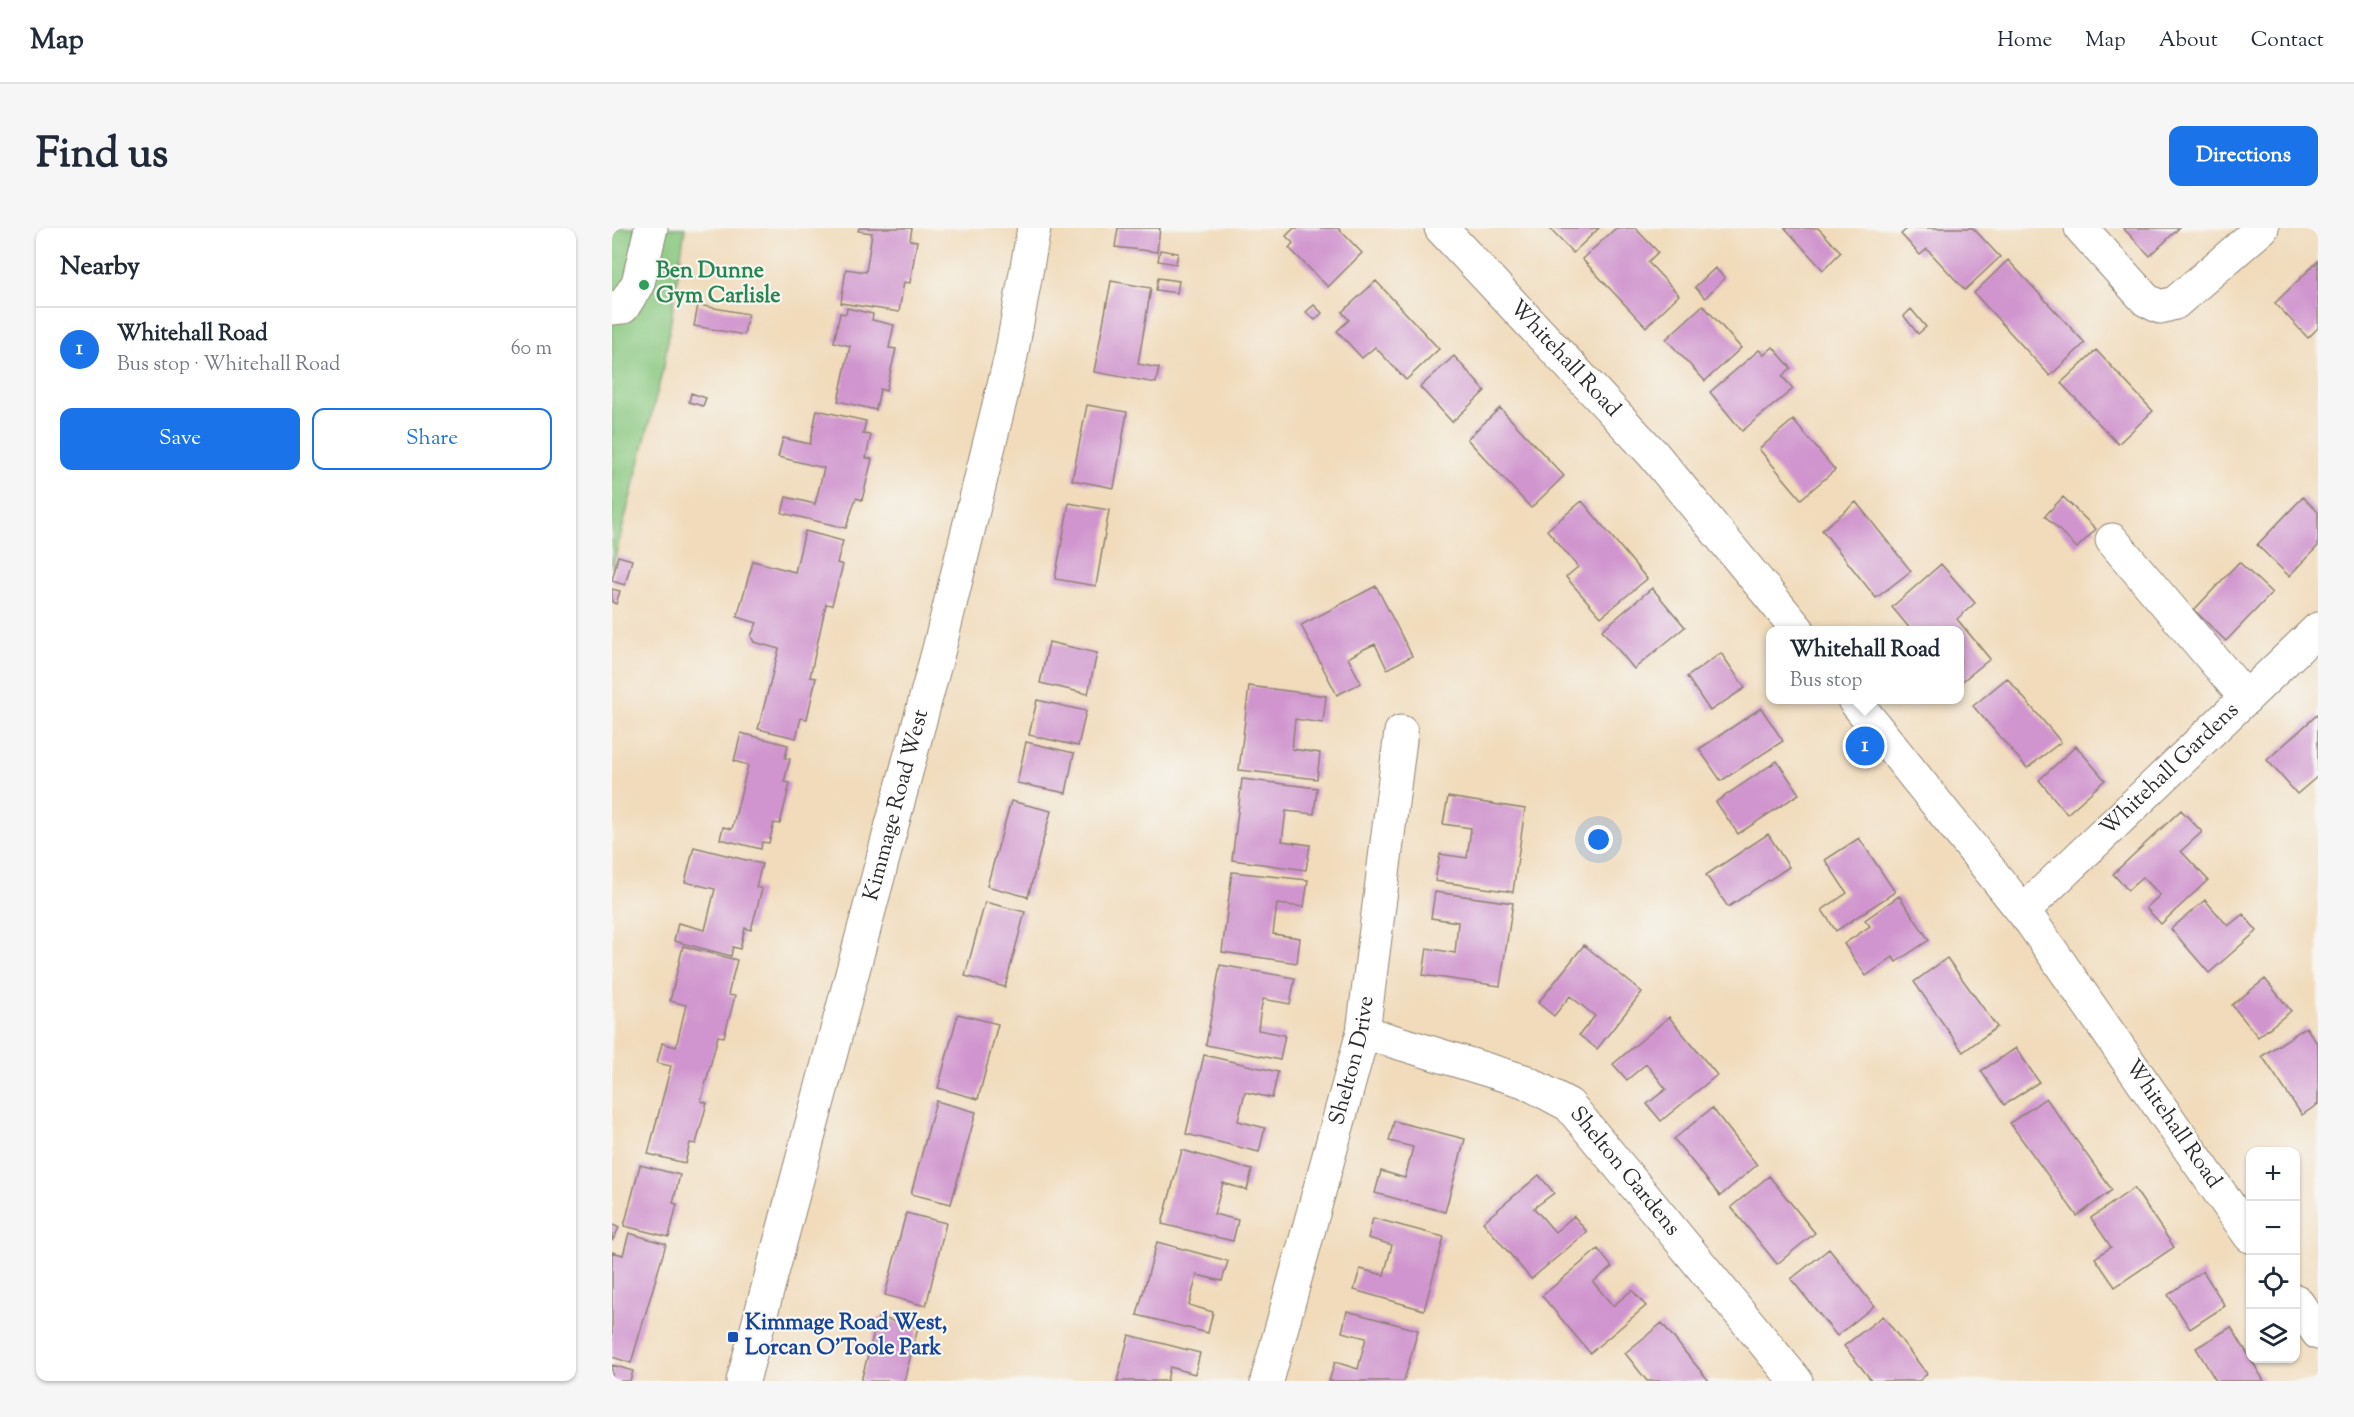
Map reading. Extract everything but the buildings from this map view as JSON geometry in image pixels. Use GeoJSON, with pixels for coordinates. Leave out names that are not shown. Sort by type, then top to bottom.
{"type":"FeatureCollection","features":[{"type":"Feature","properties":{"kind":"street"},"geometry":{"type":"LineString","coordinates":[[612,308],[623,307],[638,283],[651,228]]}},
{"type":"Feature","properties":{"kind":"street","name":"Kimmage Road West"},"geometry":{"type":"LineString","coordinates":[[743,1381],[939,649],[1011,356],[1034,228]]}},
{"type":"Feature","properties":{"kind":"street","name":"Whitehall Road"},"geometry":{"type":"LineString","coordinates":[[1442,228],[1653,454],[1795,626]]}},
{"type":"Feature","properties":{"kind":"street"},"geometry":{"type":"LineString","coordinates":[[2081,228],[2146,300],[2160,307],[2175,303],[2262,228]]}},
{"type":"Feature","properties":{"kind":"street"},"geometry":{"type":"LineString","coordinates":[[2112,540],[2246,698]]}},
{"type":"Feature","properties":{"kind":"street","name":"Whitehall Gardens"},"geometry":{"type":"LineString","coordinates":[[2023,911],[2318,629]]}},
{"type":"Feature","properties":{"kind":"street","name":"Whitehall Road"},"geometry":{"type":"LineString","coordinates":[[1858,704],[2023,911],[2246,1230]]}},
{"type":"Feature","properties":{"kind":"street","name":"Shelton Drive"},"geometry":{"type":"LineString","coordinates":[[1267,1381],[1363,1032],[1401,732]]}},
{"type":"Feature","properties":{"kind":"street","name":"Shelton Gardens"},"geometry":{"type":"LineString","coordinates":[[1363,1032],[1524,1081],[1569,1105],[1796,1381]]}},
{"type":"Feature","properties":{"kind":"street"},"geometry":{"type":"LineString","coordinates":[[2300,1308],[2318,1333]]}},
{"type":"Feature","properties":{"kind":"green space"},"geometry":{"type":"Polygon","coordinates":[[[612,228],[685,228],[664,365],[612,569],[612,228]]]}},
{"type":"Feature","properties":{"kind":"place","name":"Ben Dunne Gym Carlisle"},"geometry":{"type":"Point","coordinates":[644,285]}},
{"type":"Feature","properties":{"kind":"place","name":"Whitehall Road"},"geometry":{"type":"Point","coordinates":[1865,746]}},
{"type":"Feature","properties":{"kind":"place","name":"Kimmage Road West, Lorcan O'Toole Park"},"geometry":{"type":"Point","coordinates":[733,1337]}}]}
